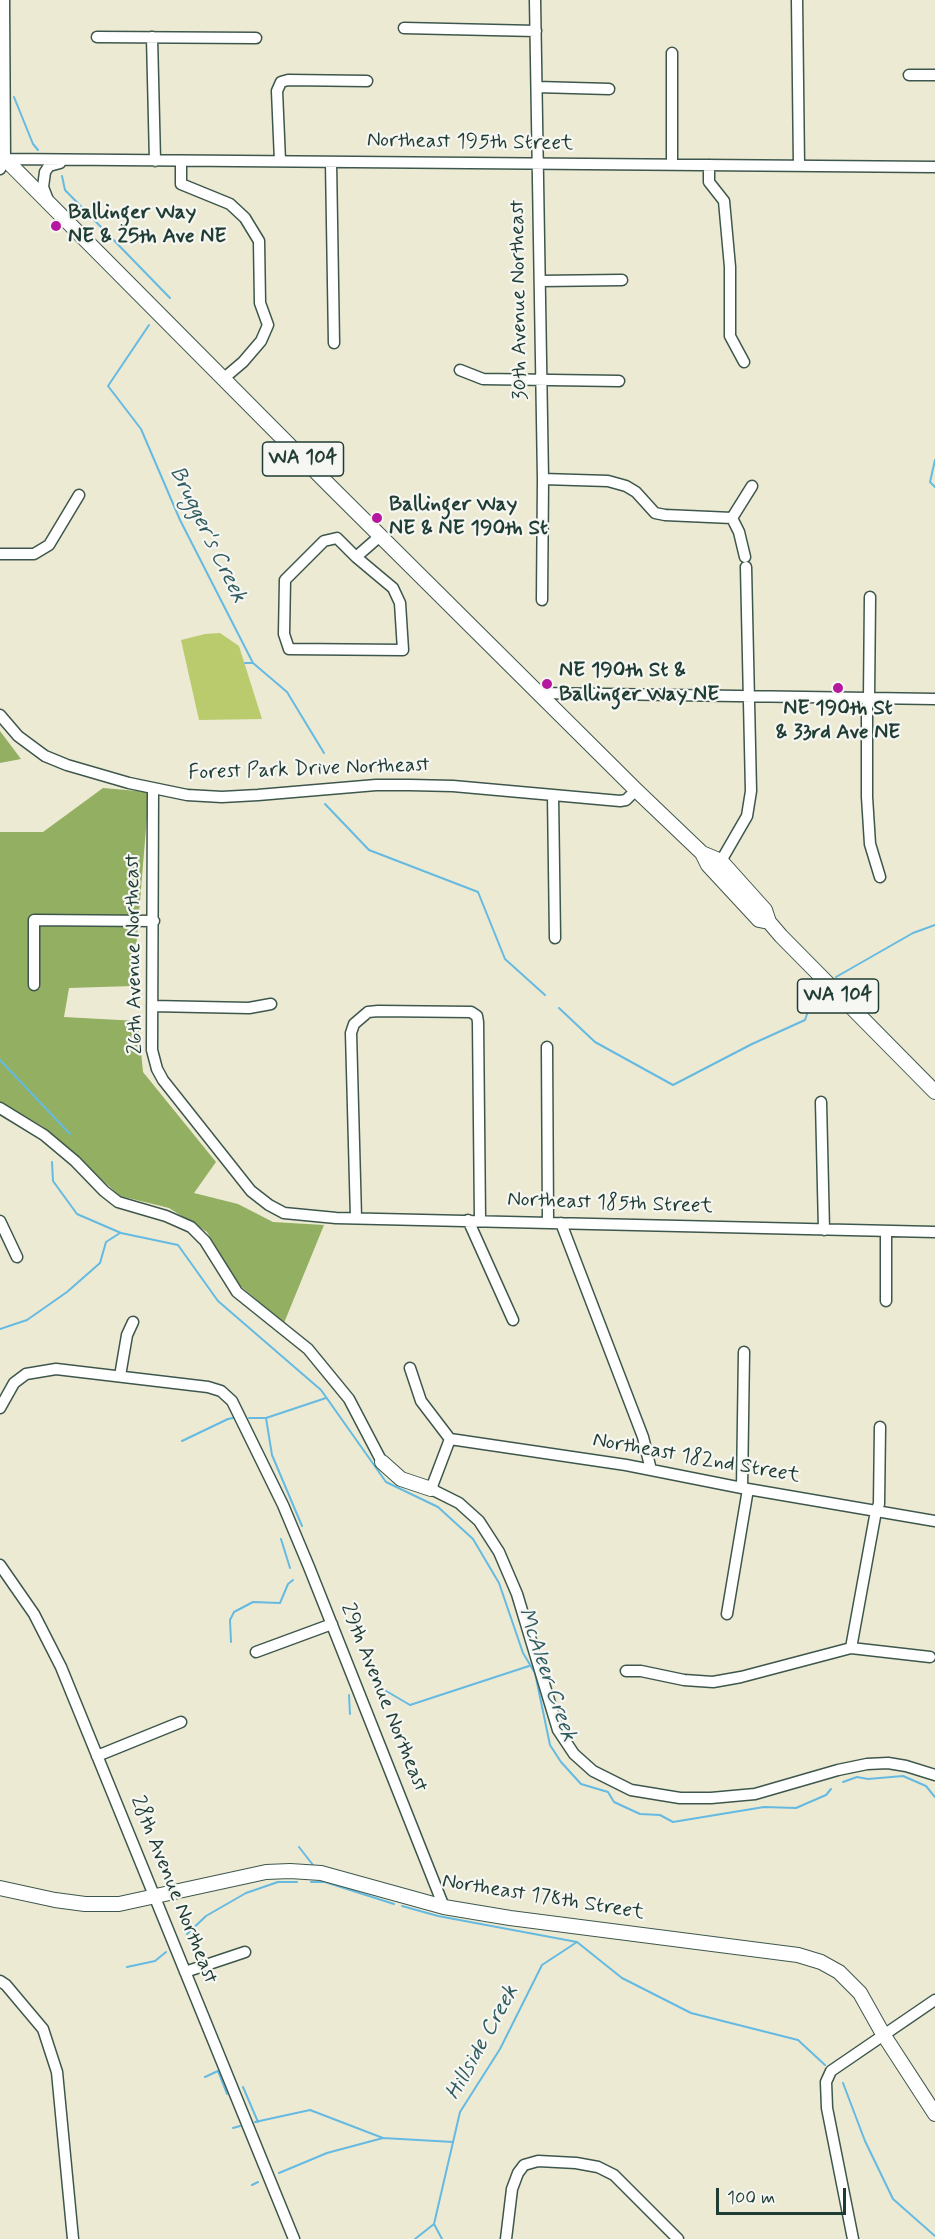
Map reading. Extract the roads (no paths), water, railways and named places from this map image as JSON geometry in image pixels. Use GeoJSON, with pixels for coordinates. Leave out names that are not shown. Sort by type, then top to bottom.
{"type":"FeatureCollection","features":[{"type":"Feature","properties":{"kind":"main road","name":"WA 104"},"geometry":{"type":"LineString","coordinates":[[2,161],[49,203],[636,790],[702,852],[721,861],[765,910],[769,922],[897,1056],[935,1092]]}},
{"type":"Feature","properties":{"kind":"main road","name":"WA 104"},"geometry":{"type":"LineString","coordinates":[[702,852],[708,865],[759,920],[769,922]]}},
{"type":"Feature","properties":{"kind":"main road"},"geometry":{"type":"LineString","coordinates":[[382,1462],[401,1479],[431,1489]]}},
{"type":"Feature","properties":{"kind":"main road","name":"Northeast 178th Street"},"geometry":{"type":"LineString","coordinates":[[0,1888],[55,1900],[85,1904],[119,1904],[266,1872],[321,1873],[444,1907],[510,1918],[798,1955],[821,1962],[839,1972],[860,1993],[883,2034],[935,2115]]}},
{"type":"Feature","properties":{"kind":"street"},"geometry":{"type":"LineString","coordinates":[[2,161],[4,0]]}},
{"type":"Feature","properties":{"kind":"street","name":"30th Avenue Northeast"},"geometry":{"type":"LineString","coordinates":[[535,0],[543,479],[542,600]]}},
{"type":"Feature","properties":{"kind":"street"},"geometry":{"type":"LineString","coordinates":[[797,0],[799,166]]}},
{"type":"Feature","properties":{"kind":"street"},"geometry":{"type":"LineString","coordinates":[[404,28],[536,31]]}},
{"type":"Feature","properties":{"kind":"street"},"geometry":{"type":"LineString","coordinates":[[98,37],[256,38]]}},
{"type":"Feature","properties":{"kind":"street"},"geometry":{"type":"LineString","coordinates":[[152,37],[155,161]]}},
{"type":"Feature","properties":{"kind":"street"},"geometry":{"type":"LineString","coordinates":[[672,53],[672,164]]}},
{"type":"Feature","properties":{"kind":"street"},"geometry":{"type":"LineString","coordinates":[[909,75],[935,75]]}},
{"type":"Feature","properties":{"kind":"street"},"geometry":{"type":"LineString","coordinates":[[280,161],[277,91],[281,81],[367,81]]}},
{"type":"Feature","properties":{"kind":"street"},"geometry":{"type":"LineString","coordinates":[[537,87],[609,89]]}},
{"type":"Feature","properties":{"kind":"street"},"geometry":{"type":"LineString","coordinates":[[49,203],[43,187],[45,171],[49,166],[70,160]]}},
{"type":"Feature","properties":{"kind":"street","name":"Northeast 195th Street"},"geometry":{"type":"LineString","coordinates":[[2,161],[935,167]]}},
{"type":"Feature","properties":{"kind":"street"},"geometry":{"type":"LineString","coordinates":[[181,161],[181,184],[230,204],[245,218],[259,241],[260,303],[268,325],[261,341],[243,362],[223,379]]}},
{"type":"Feature","properties":{"kind":"street"},"geometry":{"type":"LineString","coordinates":[[331,162],[334,343]]}},
{"type":"Feature","properties":{"kind":"street"},"geometry":{"type":"LineString","coordinates":[[709,165],[709,182],[724,201],[730,267],[730,336],[744,362]]}},
{"type":"Feature","properties":{"kind":"street"},"geometry":{"type":"LineString","coordinates":[[540,281],[622,280]]}},
{"type":"Feature","properties":{"kind":"street"},"geometry":{"type":"LineString","coordinates":[[460,370],[483,379],[619,381]]}},
{"type":"Feature","properties":{"kind":"street"},"geometry":{"type":"LineString","coordinates":[[543,479],[608,481],[626,486],[636,492],[656,513],[732,518]]}},
{"type":"Feature","properties":{"kind":"street"},"geometry":{"type":"LineString","coordinates":[[732,518],[752,486]]}},
{"type":"Feature","properties":{"kind":"street"},"geometry":{"type":"LineString","coordinates":[[0,554],[34,554],[49,545],[79,495]]}},
{"type":"Feature","properties":{"kind":"street"},"geometry":{"type":"LineString","coordinates":[[721,861],[742,826],[750,806],[751,791],[746,562],[739,532],[732,518]]}},
{"type":"Feature","properties":{"kind":"street"},"geometry":{"type":"LineString","coordinates":[[356,557],[380,536]]}},
{"type":"Feature","properties":{"kind":"street"},"geometry":{"type":"LineString","coordinates":[[337,538],[356,557],[393,588],[400,603],[403,650],[289,649],[284,634],[285,580],[324,541],[337,538]]}},
{"type":"Feature","properties":{"kind":"street"},"geometry":{"type":"LineString","coordinates":[[870,597],[867,797],[870,844],[880,877]]}},
{"type":"Feature","properties":{"kind":"street"},"geometry":{"type":"LineString","coordinates":[[539,693],[935,699]]}},
{"type":"Feature","properties":{"kind":"street","name":"Forest Park Drive Northeast"},"geometry":{"type":"LineString","coordinates":[[0,715],[18,736],[45,756],[85,771],[153,789],[187,795],[222,797],[410,784],[620,801],[626,800],[636,790]]}},
{"type":"Feature","properties":{"kind":"street","name":"26th Avenue Northeast"},"geometry":{"type":"LineString","coordinates":[[153,789],[152,1050],[157,1069],[163,1080],[251,1191],[284,1213]]}},
{"type":"Feature","properties":{"kind":"street"},"geometry":{"type":"LineString","coordinates":[[553,795],[555,938]]}},
{"type":"Feature","properties":{"kind":"street"},"geometry":{"type":"LineString","coordinates":[[33,985],[33,920],[154,921]]}},
{"type":"Feature","properties":{"kind":"street"},"geometry":{"type":"LineString","coordinates":[[152,1006],[249,1008],[271,1004]]}},
{"type":"Feature","properties":{"kind":"street"},"geometry":{"type":"LineString","coordinates":[[356,1218],[351,1033],[354,1024],[368,1012],[471,1012],[477,1016],[480,1220]]}},
{"type":"Feature","properties":{"kind":"street"},"geometry":{"type":"LineString","coordinates":[[548,1047],[548,1222]]}},
{"type":"Feature","properties":{"kind":"street"},"geometry":{"type":"LineString","coordinates":[[821,1102],[824,1230]]}},
{"type":"Feature","properties":{"kind":"street"},"geometry":{"type":"LineString","coordinates":[[0,1108],[44,1135],[118,1202],[166,1215],[191,1227],[205,1241],[237,1292],[308,1349],[349,1399],[382,1462]]}},
{"type":"Feature","properties":{"kind":"street","name":"Northeast 185th Street"},"geometry":{"type":"LineString","coordinates":[[284,1213],[356,1218],[935,1232]]}},
{"type":"Feature","properties":{"kind":"street"},"geometry":{"type":"LineString","coordinates":[[468,1220],[513,1320]]}},
{"type":"Feature","properties":{"kind":"street"},"geometry":{"type":"LineString","coordinates":[[0,1221],[17,1257]]}},
{"type":"Feature","properties":{"kind":"street"},"geometry":{"type":"LineString","coordinates":[[561,1223],[643,1437],[651,1470]]}},
{"type":"Feature","properties":{"kind":"street"},"geometry":{"type":"LineString","coordinates":[[886,1231],[886,1301]]}},
{"type":"Feature","properties":{"kind":"street"},"geometry":{"type":"LineString","coordinates":[[120,1376],[127,1335],[134,1322]]}},
{"type":"Feature","properties":{"kind":"street"},"geometry":{"type":"LineString","coordinates":[[727,1614],[745,1488],[744,1352]]}},
{"type":"Feature","properties":{"kind":"street"},"geometry":{"type":"LineString","coordinates":[[410,1368],[421,1401],[450,1439],[431,1489],[459,1503],[479,1521],[499,1552],[517,1594],[558,1730],[574,1754],[593,1771],[631,1790],[680,1798],[755,1794],[867,1764],[888,1763],[935,1775]]}},
{"type":"Feature","properties":{"kind":"street","name":"29th Avenue Northeast"},"geometry":{"type":"LineString","coordinates":[[0,1408],[14,1383],[26,1374],[56,1369],[208,1387],[221,1391],[232,1401],[283,1505],[444,1907]]}},
{"type":"Feature","properties":{"kind":"street"},"geometry":{"type":"LineString","coordinates":[[851,1648],[879,1504],[880,1427]]}},
{"type":"Feature","properties":{"kind":"street","name":"Northeast 182nd Street"},"geometry":{"type":"LineString","coordinates":[[450,1439],[651,1470],[935,1521]]}},
{"type":"Feature","properties":{"kind":"street","name":"28th Avenue Northeast"},"geometry":{"type":"LineString","coordinates":[[0,1565],[34,1614],[56,1657],[294,2239]]}},
{"type":"Feature","properties":{"kind":"street"},"geometry":{"type":"LineString","coordinates":[[256,1652],[332,1624]]}},
{"type":"Feature","properties":{"kind":"street"},"geometry":{"type":"LineString","coordinates":[[626,1671],[641,1671],[684,1680],[713,1682],[741,1677],[851,1648],[930,1657]]}},
{"type":"Feature","properties":{"kind":"street"},"geometry":{"type":"LineString","coordinates":[[98,1756],[181,1722]]}},
{"type":"Feature","properties":{"kind":"street"},"geometry":{"type":"LineString","coordinates":[[186,1972],[245,1952]]}},
{"type":"Feature","properties":{"kind":"street"},"geometry":{"type":"LineString","coordinates":[[0,1981],[6,1985],[43,2029],[57,2072],[73,2239]]}},
{"type":"Feature","properties":{"kind":"street"},"geometry":{"type":"LineString","coordinates":[[854,2239],[827,2108],[826,2082],[831,2071],[935,2001]]}},
{"type":"Feature","properties":{"kind":"street"},"geometry":{"type":"LineString","coordinates":[[506,2239],[512,2189],[518,2173],[524,2165],[538,2161],[598,2167],[614,2175],[678,2239]]}},
{"type":"Feature","properties":{"kind":"waterway","name":"Brugger's Creek"},"geometry":{"type":"LineString","coordinates":[[14,97],[33,144],[38,150]]}},
{"type":"Feature","properties":{"kind":"waterway","name":"Brugger's Creek"},"geometry":{"type":"LineString","coordinates":[[62,176],[65,190],[170,298]]}},
{"type":"Feature","properties":{"kind":"waterway","name":"Brugger's Creek"},"geometry":{"type":"LineString","coordinates":[[149,325],[108,386],[141,429],[180,520],[253,663],[287,692],[324,753]]}},
{"type":"Feature","properties":{"kind":"waterway"},"geometry":{"type":"LineString","coordinates":[[935,460],[930,482],[935,487]]}},
{"type":"Feature","properties":{"kind":"waterway","name":"Brugger's Creek"},"geometry":{"type":"LineString","coordinates":[[245,663],[253,663]]}},
{"type":"Feature","properties":{"kind":"waterway"},"geometry":{"type":"LineString","coordinates":[[325,804],[369,850],[478,892],[505,959],[545,995]]}},
{"type":"Feature","properties":{"kind":"waterway"},"geometry":{"type":"LineString","coordinates":[[836,977],[913,933],[935,925]]}},
{"type":"Feature","properties":{"kind":"waterway"},"geometry":{"type":"LineString","coordinates":[[559,1008],[595,1042],[673,1085],[752,1044],[805,1020],[816,988]]}},
{"type":"Feature","properties":{"kind":"waterway","name":"McAleer Creek"},"geometry":{"type":"LineString","coordinates":[[0,1060],[70,1134]]}},
{"type":"Feature","properties":{"kind":"waterway","name":"McAleer Creek"},"geometry":{"type":"LineString","coordinates":[[52,1162],[53,1181],[77,1214],[121,1233],[178,1245],[218,1301],[321,1390],[386,1482],[438,1507],[473,1539],[499,1583],[523,1653],[535,1673],[550,1745],[561,1762],[581,1784],[608,1792],[614,1802],[640,1814],[660,1815],[673,1822],[764,1807],[796,1808],[826,1795],[831,1789]]}},
{"type":"Feature","properties":{"kind":"waterway"},"geometry":{"type":"LineString","coordinates":[[0,1329],[27,1320],[67,1292],[100,1263],[106,1242],[120,1233]]}},
{"type":"Feature","properties":{"kind":"waterway"},"geometry":{"type":"LineString","coordinates":[[249,1418],[266,1418],[326,1398]]}},
{"type":"Feature","properties":{"kind":"waterway"},"geometry":{"type":"LineString","coordinates":[[182,1441],[233,1418]]}},
{"type":"Feature","properties":{"kind":"waterway"},"geometry":{"type":"LineString","coordinates":[[266,1418],[272,1455],[302,1526]]}},
{"type":"Feature","properties":{"kind":"waterway"},"geometry":{"type":"LineString","coordinates":[[281,1539],[290,1568]]}},
{"type":"Feature","properties":{"kind":"waterway"},"geometry":{"type":"LineString","coordinates":[[231,1642],[230,1620],[234,1612],[253,1602],[280,1603],[288,1584],[293,1580]]}},
{"type":"Feature","properties":{"kind":"waterway"},"geometry":{"type":"LineString","coordinates":[[376,1685],[410,1705],[529,1666]]}},
{"type":"Feature","properties":{"kind":"waterway"},"geometry":{"type":"LineString","coordinates":[[349,1695],[350,1714]]}},
{"type":"Feature","properties":{"kind":"waterway","name":"McAleer Creek"},"geometry":{"type":"LineString","coordinates":[[843,1782],[857,1777],[868,1779],[903,1776],[926,1786],[935,1797]]}},
{"type":"Feature","properties":{"kind":"waterway"},"geometry":{"type":"LineString","coordinates":[[299,1847],[313,1865]]}},
{"type":"Feature","properties":{"kind":"waterway"},"geometry":{"type":"LineString","coordinates":[[187,1934],[206,1916],[246,1893],[278,1882],[297,1882]]}},
{"type":"Feature","properties":{"kind":"waterway"},"geometry":{"type":"LineString","coordinates":[[311,1882],[325,1882],[394,1904]]}},
{"type":"Feature","properties":{"kind":"waterway","name":"Hillside Creek"},"geometry":{"type":"LineString","coordinates":[[402,1906],[438,1916],[577,1942]]}},
{"type":"Feature","properties":{"kind":"waterway","name":"Hillside Creek"},"geometry":{"type":"LineString","coordinates":[[415,2239],[434,2224],[460,2112],[500,2049],[542,1965],[577,1942],[622,1978],[691,2013],[798,2040],[825,2065]]}},
{"type":"Feature","properties":{"kind":"waterway"},"geometry":{"type":"LineString","coordinates":[[127,1967],[155,1961],[166,1952]]}},
{"type":"Feature","properties":{"kind":"waterway"},"geometry":{"type":"LineString","coordinates":[[205,2077],[218,2071],[227,2094]]}},
{"type":"Feature","properties":{"kind":"waterway","name":"Hillside Creek"},"geometry":{"type":"LineString","coordinates":[[843,2083],[865,2141],[893,2199],[935,2236]]}},
{"type":"Feature","properties":{"kind":"waterway"},"geometry":{"type":"LineString","coordinates":[[243,2087],[258,2122]]}},
{"type":"Feature","properties":{"kind":"waterway"},"geometry":{"type":"LineString","coordinates":[[255,2122],[310,2110],[383,2138]]}},
{"type":"Feature","properties":{"kind":"waterway"},"geometry":{"type":"LineString","coordinates":[[233,2128],[240,2126]]}},
{"type":"Feature","properties":{"kind":"waterway"},"geometry":{"type":"LineString","coordinates":[[279,2173],[327,2153],[383,2138],[453,2142]]}},
{"type":"Feature","properties":{"kind":"waterway"},"geometry":{"type":"LineString","coordinates":[[252,2185],[258,2182]]}},
{"type":"Feature","properties":{"kind":"waterway"},"geometry":{"type":"LineString","coordinates":[[434,2224],[442,2239]]}},
{"type":"Feature","properties":{"kind":"place","name":"Ballinger Way NE & 25th Ave NE"},"geometry":{"type":"Point","coordinates":[56,226]}},
{"type":"Feature","properties":{"kind":"place","name":"Ballinger Way NE & NE 190th St"},"geometry":{"type":"Point","coordinates":[377,518]}},
{"type":"Feature","properties":{"kind":"place","name":"NE 190th St & Ballinger Way NE"},"geometry":{"type":"Point","coordinates":[547,684]}},
{"type":"Feature","properties":{"kind":"place","name":"NE 190th St & 33rd Ave NE"},"geometry":{"type":"Point","coordinates":[838,688]}}]}
